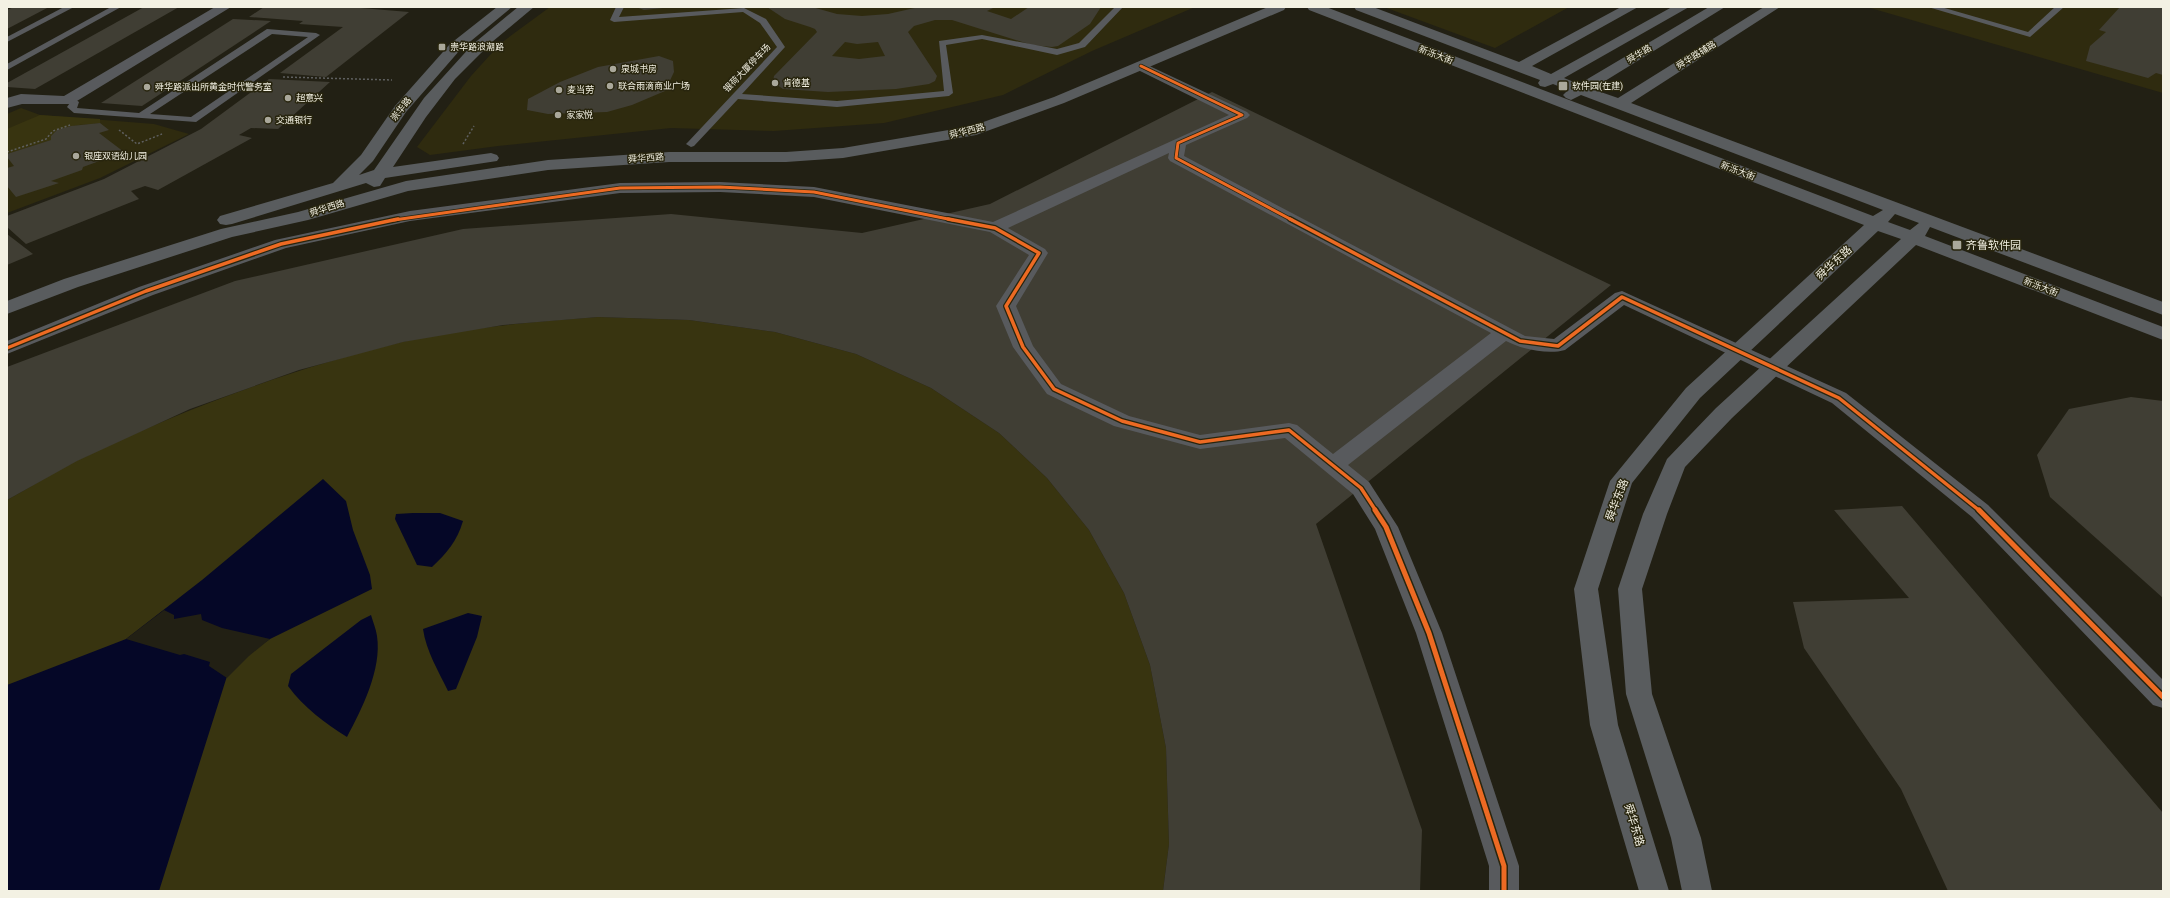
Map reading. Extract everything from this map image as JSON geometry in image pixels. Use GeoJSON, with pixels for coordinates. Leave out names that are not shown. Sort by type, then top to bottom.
{"type":"FeatureCollection","features":[{"type":"Feature","properties":{"kind":"main road","name":"崇华路"},"geometry":{"type":"LineString","coordinates":[[302,216],[367,158],[400,109],[455,47],[504,7]]}},
{"type":"Feature","properties":{"kind":"main road","name":"崇华路"},"geometry":{"type":"LineString","coordinates":[[362,198],[449,76],[502,26],[527,7]]}},
{"type":"Feature","properties":{"kind":"main road","name":"舜华西路"},"geometry":{"type":"LineString","coordinates":[[7,295],[86,263],[338,185],[379,174],[538,153],[691,144],[816,144],[872,138],[953,124],[1035,97],[1250,7]]}},
{"type":"Feature","properties":{"kind":"main road","name":"舜华西路"},"geometry":{"type":"LineString","coordinates":[[7,308],[71,283],[220,236],[302,216],[406,186],[548,165],[668,157],[786,157],[843,153],[891,146],[976,130],[1059,100],[1279,7]]}},
{"type":"Feature","properties":{"kind":"main road","name":"新泺大街"},"geometry":{"type":"LineString","coordinates":[[1314,7],[2163,334]]}},
{"type":"Feature","properties":{"kind":"main road","name":"新泺大街"},"geometry":{"type":"LineString","coordinates":[[1361,7],[2163,309]]}},
{"type":"Feature","properties":{"kind":"main road"},"geometry":{"type":"LineString","coordinates":[[1520,66],[1631,7]]}},
{"type":"Feature","properties":{"kind":"main road","name":"舜华路"},"geometry":{"type":"LineString","coordinates":[[1530,91],[1682,7]]}},
{"type":"Feature","properties":{"kind":"main road","name":"舜华路"},"geometry":{"type":"LineString","coordinates":[[1560,102],[1718,7]]}},
{"type":"Feature","properties":{"kind":"main road","name":"舜华路辅路"},"geometry":{"type":"LineString","coordinates":[[1619,104],[1773,7]]}},
{"type":"Feature","properties":{"kind":"main road","name":"舜华东路"},"geometry":{"type":"LineString","coordinates":[[1654,891],[1604,725],[1586,589],[1621,482],[1692,393],[1893,207]]}},
{"type":"Feature","properties":{"kind":"main road"},"geometry":{"type":"LineString","coordinates":[[1697,891],[1686,838],[1639,694],[1630,589],[1655,514],[1675,464],[1774,368],[1914,238],[1928,220]]}},
{"type":"Feature","properties":{"kind":"street"},"geometry":{"type":"LineString","coordinates":[[7,102],[21,99],[67,101],[224,7]]}},
{"type":"Feature","properties":{"kind":"street"},"geometry":{"type":"LineString","coordinates":[[75,102],[234,7]]}},
{"type":"Feature","properties":{"kind":"street"},"geometry":{"type":"LineString","coordinates":[[995,228],[1242,115],[1141,66]]}},
{"type":"Feature","properties":{"kind":"street"},"geometry":{"type":"LineString","coordinates":[[1178,144],[1176,158],[1520,341],[1558,346],[1622,297],[1737,352],[1839,398],[1980,510],[2163,697]]}},
{"type":"Feature","properties":{"kind":"street"},"geometry":{"type":"LineString","coordinates":[[7,348],[146,291],[281,244],[410,216],[620,188],[720,187],[814,192],[995,228],[1039,253],[1006,306],[1023,347],[1054,389],[1122,422],[1200,442],[1289,430],[1361,488],[1386,527],[1429,633],[1504,866],[1504,891]]}},
{"type":"Feature","properties":{"kind":"street"},"geometry":{"type":"LineString","coordinates":[[1332,466],[1504,333]]}},
{"type":"Feature","properties":{"kind":"lane"},"geometry":{"type":"LineString","coordinates":[[7,40],[70,7]]}},
{"type":"Feature","properties":{"kind":"lane"},"geometry":{"type":"LineString","coordinates":[[7,67],[117,7]]}},
{"type":"Feature","properties":{"kind":"lane","name":"银荷大厦停车场"},"geometry":{"type":"LineString","coordinates":[[620,7],[614,20],[744,10],[763,21],[781,47],[691,144]]}},
{"type":"Feature","properties":{"kind":"lane"},"geometry":{"type":"LineString","coordinates":[[734,96],[836,104],[950,93],[942,43],[982,37],[1057,52],[1082,45],[1119,7]]}},
{"type":"Feature","properties":{"kind":"lane"},"geometry":{"type":"LineString","coordinates":[[1932,7],[2030,34],[2059,7]]}},
{"type":"Feature","properties":{"kind":"lane"},"geometry":{"type":"LineString","coordinates":[[75,102],[72,107],[74,110],[141,116],[193,120],[316,35],[270,31],[141,116]]}},
{"type":"Feature","properties":{"kind":"shaded area"},"geometry":{"type":"Polygon","coordinates":[[[550,7],[1195,7],[1092,51],[1003,95],[884,123],[774,131],[671,128],[498,146],[430,155],[417,147],[471,76],[501,43],[550,7]]]}},
{"type":"Feature","properties":{"kind":"shaded area"},"geometry":{"type":"Polygon","coordinates":[[[1384,7],[1569,7],[1495,48],[1384,7]]]}},
{"type":"Feature","properties":{"kind":"shaded area"},"geometry":{"type":"Polygon","coordinates":[[[1867,7],[2163,7],[2163,93],[1867,7]]]}},
{"type":"Feature","properties":{"kind":"shaded area","name":"银座双语幼儿园"},"geometry":{"type":"Polygon","coordinates":[[[21,108],[40,115],[154,124],[189,134],[100,178],[7,213],[7,114],[21,108]]]}},
{"type":"Feature","properties":{"kind":"shaded area"},"geometry":{"type":"Polygon","coordinates":[[[40,115],[100,119],[100,123],[62,129],[51,136],[51,140],[7,154],[7,129],[40,115]]]}},
{"type":"Feature","properties":{"kind":"shaded area"},"geometry":{"type":"Polygon","coordinates":[[[598,317],[689,320],[775,332],[856,354],[931,388],[999,433],[1047,478],[1089,530],[1124,593],[1150,665],[1166,748],[1169,844],[1163,891],[7,891],[7,500],[60,469],[157,424],[237,392],[319,365],[402,342],[451,332],[525,323],[598,317]]]}},
{"type":"Feature","properties":{"kind":"water"},"geometry":{"type":"Polygon","coordinates":[[[323,479],[346,501],[353,530],[370,575],[372,589],[270,639],[248,654],[228,673],[159,891],[7,891],[7,685],[126,639],[202,580],[323,479]]]}},
{"type":"Feature","properties":{"kind":"water"},"geometry":{"type":"Polygon","coordinates":[[[440,513],[463,521],[458,535],[451,546],[432,567],[417,565],[395,519],[396,514],[440,513]]]}},
{"type":"Feature","properties":{"kind":"water"},"geometry":{"type":"Polygon","coordinates":[[[468,613],[482,616],[477,637],[456,689],[448,691],[430,653],[423,629],[468,613]]]}},
{"type":"Feature","properties":{"kind":"water"},"geometry":{"type":"Polygon","coordinates":[[[371,615],[377,636],[377,662],[370,688],[347,737],[315,714],[294,694],[288,686],[291,674],[361,620],[371,615]]]}},
{"type":"Feature","properties":{"kind":"pier"},"geometry":{"type":"Polygon","coordinates":[[[164,610],[174,615],[174,619],[201,614],[202,620],[222,628],[270,639],[249,656],[227,678],[209,666],[210,662],[126,639],[164,610]]]}},
{"type":"Feature","properties":{"kind":"building"},"geometry":{"type":"Polygon","coordinates":[[[14,7],[49,7],[7,29],[7,10],[14,7]]]}},
{"type":"Feature","properties":{"kind":"building"},"geometry":{"type":"Polygon","coordinates":[[[144,7],[179,7],[35,89],[7,87],[7,83],[144,7]]]}},
{"type":"Feature","properties":{"kind":"building"},"geometry":{"type":"Polygon","coordinates":[[[264,7],[349,7],[409,12],[326,77],[280,73],[343,27],[299,24],[303,21],[249,17],[264,7]]]}},
{"type":"Feature","properties":{"kind":"building"},"geometry":{"type":"Polygon","coordinates":[[[636,7],[663,7],[663,8],[644,10],[636,7]]]}},
{"type":"Feature","properties":{"kind":"building"},"geometry":{"type":"Polygon","coordinates":[[[767,7],[812,7],[837,14],[862,16],[888,14],[919,7],[995,7],[987,11],[1011,19],[1029,7],[1101,7],[1090,24],[1058,46],[1052,47],[1032,45],[952,20],[935,20],[914,26],[908,32],[937,76],[935,81],[929,84],[896,89],[828,92],[783,89],[773,82],[774,76],[817,32],[815,29],[785,19],[767,7]],[[845,42],[832,56],[859,59],[885,56],[878,42],[857,44],[845,42]]]}},
{"type":"Feature","properties":{"kind":"building"},"geometry":{"type":"Polygon","coordinates":[[[2120,7],[2163,7],[2163,75],[2156,73],[2148,78],[2086,61],[2090,46],[2106,32],[2099,30],[2120,7]]]}},
{"type":"Feature","properties":{"kind":"building"},"geometry":{"type":"Polygon","coordinates":[[[233,19],[271,21],[142,106],[101,103],[233,19]]]}},
{"type":"Feature","properties":{"kind":"building","name":"联合雨滴商业广场"},"geometry":{"type":"Polygon","coordinates":[[[659,56],[673,61],[674,72],[665,91],[632,105],[607,112],[548,114],[527,110],[528,99],[560,82],[598,67],[659,56]]]}},
{"type":"Feature","properties":{"kind":"building"},"geometry":{"type":"Polygon","coordinates":[[[269,79],[330,82],[278,129],[251,128],[239,135],[252,138],[158,190],[145,186],[131,191],[139,199],[26,244],[7,227],[7,216],[104,179],[201,129],[269,79]]]}},
{"type":"Feature","properties":{"kind":"building"},"geometry":{"type":"Polygon","coordinates":[[[1212,92],[1611,285],[1316,524],[1422,830],[1420,891],[1163,891],[1169,844],[1166,748],[1150,665],[1124,593],[1089,530],[1047,478],[999,433],[931,388],[856,354],[775,332],[689,320],[598,317],[503,325],[403,342],[299,370],[190,409],[77,461],[7,500],[7,367],[235,281],[463,229],[671,214],[862,233],[990,204],[1212,92]]]}},
{"type":"Feature","properties":{"kind":"building"},"geometry":{"type":"Polygon","coordinates":[[[100,123],[109,130],[99,133],[124,152],[83,167],[82,170],[51,181],[59,183],[16,197],[7,186],[7,168],[14,166],[7,157],[7,154],[51,140],[51,136],[57,130],[71,126],[100,123]]]}},
{"type":"Feature","properties":{"kind":"building"},"geometry":{"type":"Polygon","coordinates":[[[7,234],[33,254],[7,265],[7,234]]]}},
{"type":"Feature","properties":{"kind":"building"},"geometry":{"type":"Polygon","coordinates":[[[2131,397],[2163,401],[2163,598],[2050,497],[2037,455],[2069,409],[2131,397]]]}},
{"type":"Feature","properties":{"kind":"building"},"geometry":{"type":"Polygon","coordinates":[[[1902,506],[2163,813],[2163,891],[1948,891],[1901,789],[1804,648],[1793,602],[1909,598],[1834,510],[1902,506]]]}},
{"type":"Feature","properties":{"kind":"cycle path"},"geometry":{"type":"LineString","coordinates":[[1141,66],[1242,115],[1178,143],[1176,158],[1520,341],[1558,346],[1622,297],[1839,398],[1980,511],[2163,697]]}},
{"type":"Feature","properties":{"kind":"cycle path"},"geometry":{"type":"LineString","coordinates":[[7,348],[146,291],[281,244],[410,216],[620,188],[720,187],[814,192],[995,228],[1039,253],[1006,306],[1023,347],[1054,389],[1122,421],[1200,442],[1289,430],[1361,488],[1386,527],[1429,633],[1504,866],[1504,891]]}},
{"type":"Feature","properties":{"kind":"place","name":"崇华路浪潮路"},"geometry":{"type":"Point","coordinates":[442,47]}},
{"type":"Feature","properties":{"kind":"place","name":"泉城书房"},"geometry":{"type":"Point","coordinates":[613,69]}},
{"type":"Feature","properties":{"kind":"place","name":"肯德基"},"geometry":{"type":"Point","coordinates":[775,83]}},
{"type":"Feature","properties":{"kind":"place","name":"联合雨滴商业广场"},"geometry":{"type":"Point","coordinates":[610,86]}},
{"type":"Feature","properties":{"kind":"place","name":"软件园(在建)"},"geometry":{"type":"Point","coordinates":[1563,86]}},
{"type":"Feature","properties":{"kind":"place","name":"舜华路派出所黄金时代警务室"},"geometry":{"type":"Point","coordinates":[147,87]}},
{"type":"Feature","properties":{"kind":"place","name":"麦当劳"},"geometry":{"type":"Point","coordinates":[559,90]}},
{"type":"Feature","properties":{"kind":"place","name":"超意兴"},"geometry":{"type":"Point","coordinates":[288,98]}},
{"type":"Feature","properties":{"kind":"place","name":"家家悦"},"geometry":{"type":"Point","coordinates":[558,115]}},
{"type":"Feature","properties":{"kind":"place","name":"交通银行"},"geometry":{"type":"Point","coordinates":[268,120]}},
{"type":"Feature","properties":{"kind":"place","name":"银座双语幼儿园"},"geometry":{"type":"Point","coordinates":[76,156]}},
{"type":"Feature","properties":{"kind":"place","name":"齐鲁软件园"},"geometry":{"type":"Point","coordinates":[1957,245]}}]}
